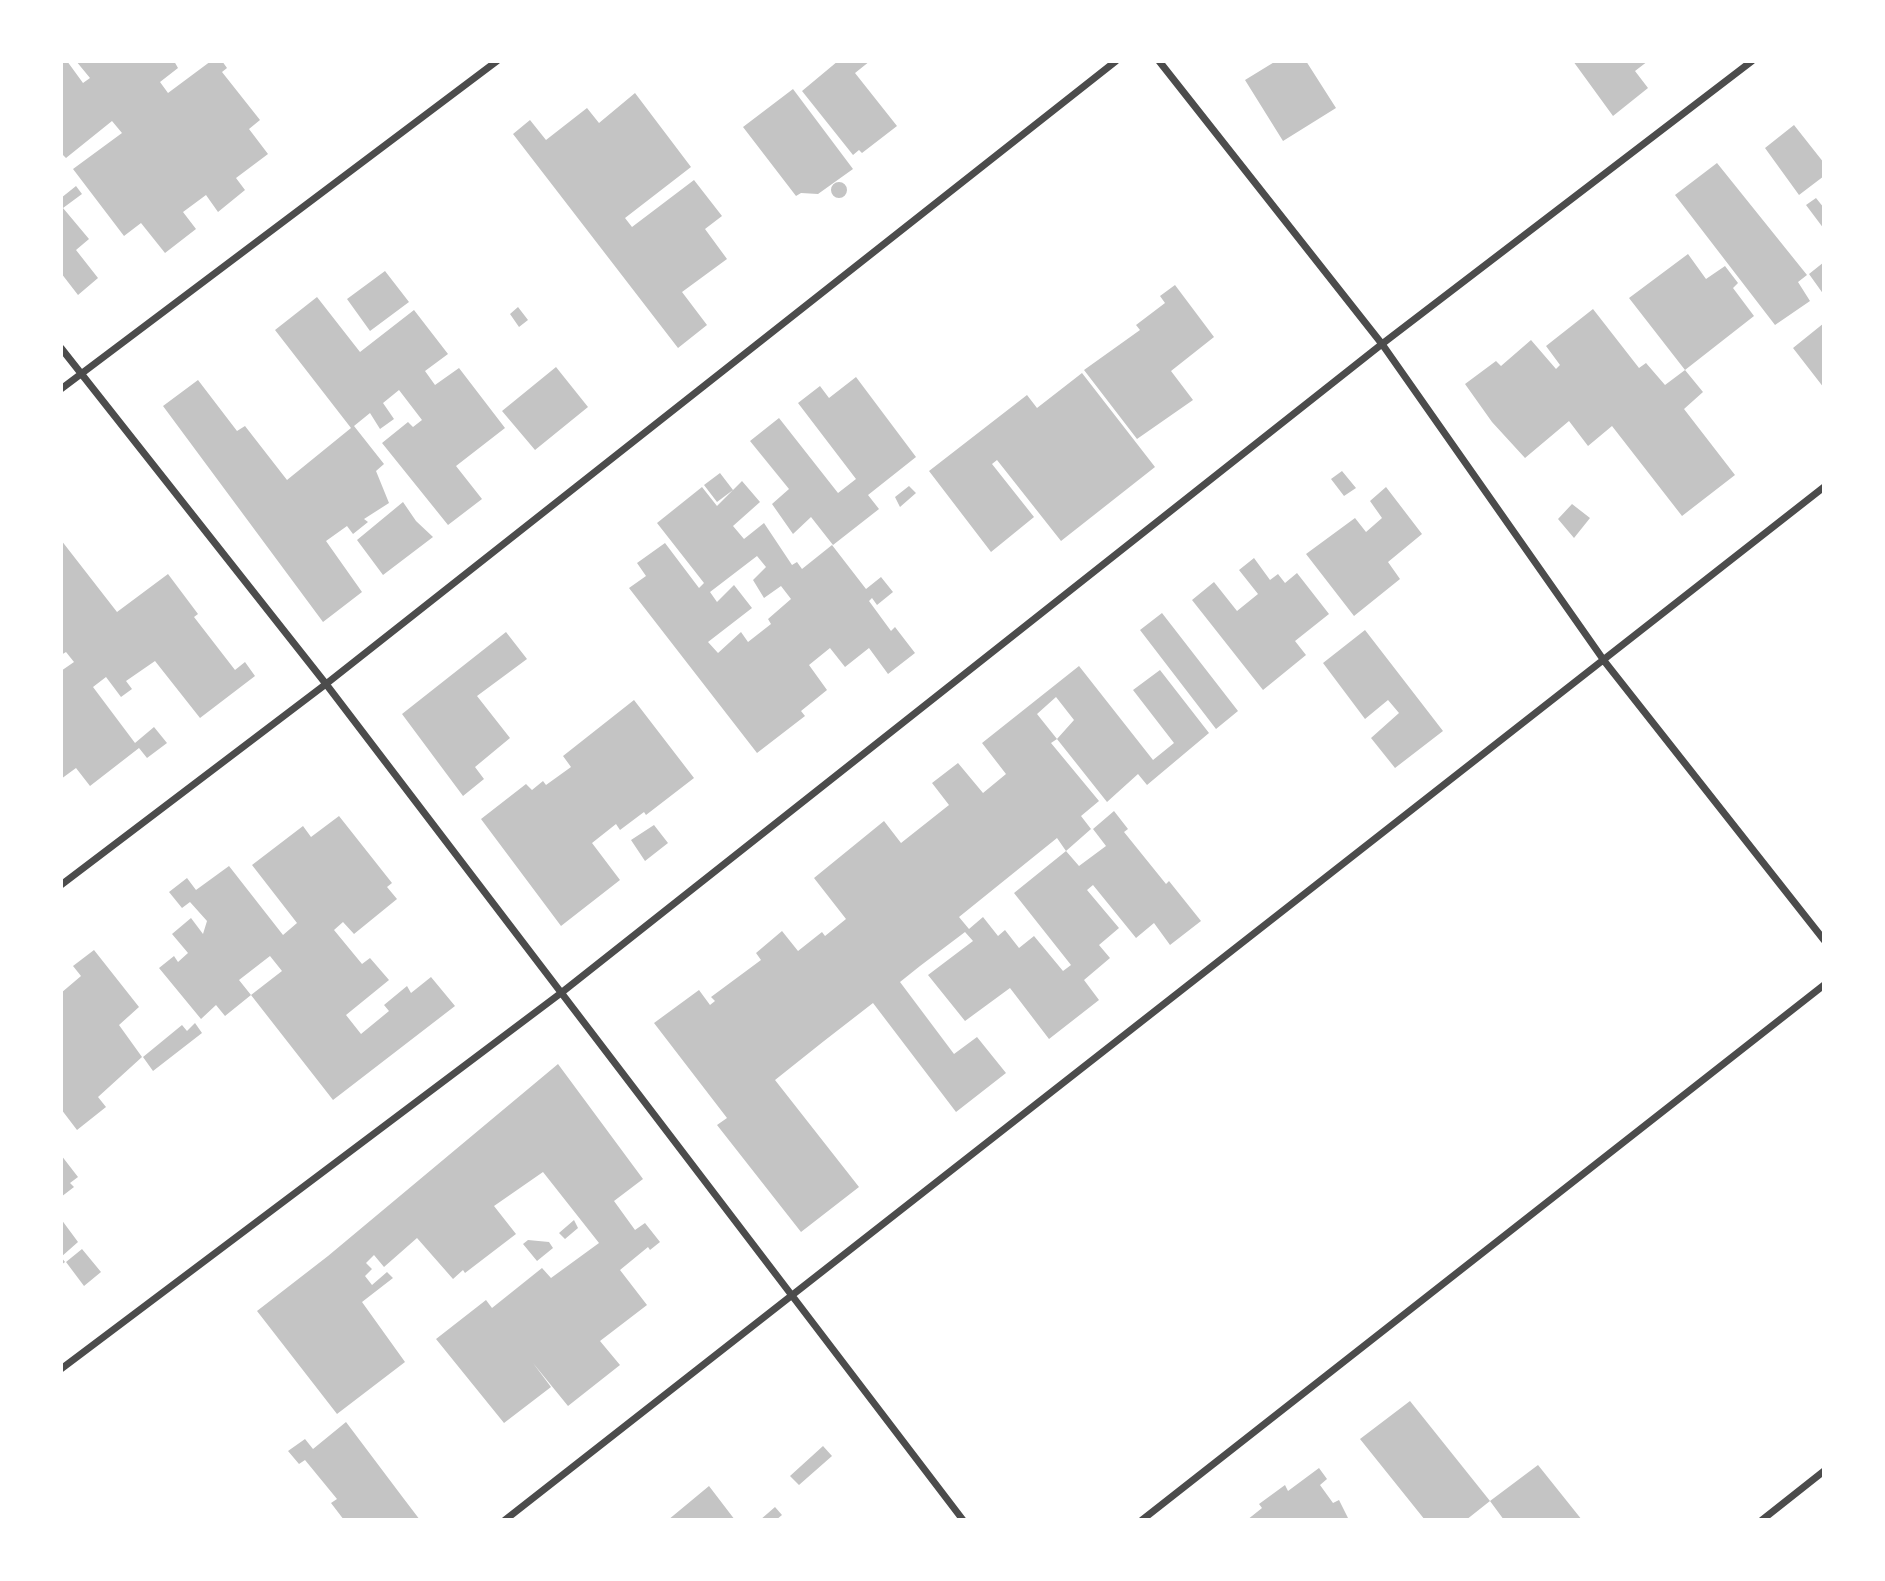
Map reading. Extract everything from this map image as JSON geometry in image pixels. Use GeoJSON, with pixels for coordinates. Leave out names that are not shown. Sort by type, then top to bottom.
{"type":"FeatureCollection","features":[{"type":"Feature","properties":{"kind":"street"},"geometry":{"type":"LineString","coordinates":[[61,389],[496,61]]}},
{"type":"Feature","properties":{"kind":"street"},"geometry":{"type":"LineString","coordinates":[[61,885],[326,684],[1116,61]]}},
{"type":"Feature","properties":{"kind":"street"},"geometry":{"type":"LineString","coordinates":[[1159,61],[1382,344],[1605,662],[1824,940]]}},
{"type":"Feature","properties":{"kind":"street"},"geometry":{"type":"LineString","coordinates":[[61,1369],[561,993],[1382,344],[1752,61]]}},
{"type":"Feature","properties":{"kind":"street"},"geometry":{"type":"LineString","coordinates":[[61,348],[326,684],[963,1520]]}},
{"type":"Feature","properties":{"kind":"street"},"geometry":{"type":"LineString","coordinates":[[505,1520],[792,1293],[1605,662],[1824,487]]}},
{"type":"Feature","properties":{"kind":"street"},"geometry":{"type":"LineString","coordinates":[[1142,1520],[1824,985]]}},
{"type":"Feature","properties":{"kind":"street"},"geometry":{"type":"LineString","coordinates":[[1762,1520],[1824,1471]]}},
{"type":"Feature","properties":{"kind":"building"},"geometry":{"type":"Polygon","coordinates":[[[61,61],[67,61],[83,83],[90,78],[76,61],[174,61],[178,68],[160,82],[168,93],[211,61],[222,61],[227,68],[222,72],[260,120],[249,129],[268,154],[236,178],[245,190],[218,212],[206,195],[183,212],[196,229],[165,253],[141,223],[124,236],[73,169],[122,133],[112,121],[66,158],[61,153],[61,61]]]}},
{"type":"Feature","properties":{"kind":"building"},"geometry":{"type":"Polygon","coordinates":[[[838,61],[870,61],[855,73],[897,126],[862,153],[859,150],[853,155],[802,91],[838,61]]]}},
{"type":"Feature","properties":{"kind":"building"},"geometry":{"type":"Polygon","coordinates":[[[1276,61],[1306,61],[1336,108],[1283,141],[1245,80],[1276,61]]]}},
{"type":"Feature","properties":{"kind":"building"},"geometry":{"type":"Polygon","coordinates":[[[1573,61],[1648,61],[1635,71],[1648,88],[1613,116],[1573,61]]]}},
{"type":"Feature","properties":{"kind":"building"},"geometry":{"type":"Polygon","coordinates":[[[793,89],[853,169],[818,194],[801,193],[796,196],[743,127],[793,89]]]}},
{"type":"Feature","properties":{"kind":"building"},"geometry":{"type":"Polygon","coordinates":[[[635,93],[691,167],[625,218],[632,227],[694,180],[722,216],[705,229],[727,259],[682,292],[707,325],[678,348],[513,134],[530,120],[546,140],[587,108],[599,123],[635,93]]]}},
{"type":"Feature","properties":{"kind":"building"},"geometry":{"type":"Polygon","coordinates":[[[1794,125],[1824,163],[1824,176],[1799,195],[1765,148],[1794,125]]]}},
{"type":"Feature","properties":{"kind":"building"},"geometry":{"type":"Polygon","coordinates":[[[1717,163],[1807,275],[1798,282],[1810,301],[1775,325],[1675,195],[1717,163]]]}},
{"type":"Feature","properties":{"kind":"building"},"geometry":{"type":"Polygon","coordinates":[[[836,182],[842,182],[847,190],[845,196],[836,198],[831,193],[831,187],[836,182]]]}},
{"type":"Feature","properties":{"kind":"building"},"geometry":{"type":"Polygon","coordinates":[[[76,186],[82,194],[63,208],[89,239],[76,250],[98,278],[78,295],[61,273],[61,198],[76,186]]]}},
{"type":"Feature","properties":{"kind":"building"},"geometry":{"type":"Polygon","coordinates":[[[1816,198],[1824,208],[1824,229],[1806,205],[1816,198]]]}},
{"type":"Feature","properties":{"kind":"building"},"geometry":{"type":"Polygon","coordinates":[[[1688,254],[1706,279],[1725,266],[1738,283],[1733,288],[1754,316],[1685,370],[1629,298],[1688,254]]]}},
{"type":"Feature","properties":{"kind":"building"},"geometry":{"type":"Polygon","coordinates":[[[1824,262],[1824,295],[1809,274],[1824,262]]]}},
{"type":"Feature","properties":{"kind":"building"},"geometry":{"type":"Polygon","coordinates":[[[385,271],[409,302],[370,331],[347,299],[385,271]]]}},
{"type":"Feature","properties":{"kind":"building"},"geometry":{"type":"Polygon","coordinates":[[[1175,285],[1214,337],[1171,371],[1193,400],[1137,439],[1084,370],[1140,330],[1136,325],[1165,303],[1160,296],[1175,285]]]}},
{"type":"Feature","properties":{"kind":"building"},"geometry":{"type":"Polygon","coordinates":[[[317,297],[360,352],[414,310],[448,354],[425,371],[435,385],[459,368],[505,428],[456,466],[482,499],[448,525],[382,443],[408,422],[413,427],[422,420],[399,390],[383,403],[394,419],[380,429],[370,413],[354,426],[384,464],[376,471],[389,503],[364,519],[368,522],[353,534],[347,526],[326,541],[362,592],[323,622],[163,406],[198,380],[237,431],[245,426],[287,480],[351,428],[275,330],[317,297]]]}},
{"type":"Feature","properties":{"kind":"building"},"geometry":{"type":"Polygon","coordinates":[[[518,307],[528,320],[519,327],[510,314],[518,307]]]}},
{"type":"Feature","properties":{"kind":"building"},"geometry":{"type":"Polygon","coordinates":[[[1593,309],[1639,368],[1646,363],[1665,385],[1685,370],[1703,392],[1684,409],[1735,475],[1682,516],[1612,426],[1588,446],[1569,421],[1525,458],[1492,422],[1465,384],[1496,361],[1501,366],[1531,340],[1556,369],[1560,365],[1546,346],[1593,309]]]}},
{"type":"Feature","properties":{"kind":"building"},"geometry":{"type":"Polygon","coordinates":[[[1824,323],[1824,388],[1793,348],[1824,323]]]}},
{"type":"Feature","properties":{"kind":"building"},"geometry":{"type":"Polygon","coordinates":[[[556,367],[588,407],[535,450],[502,411],[556,367]]]}},
{"type":"Feature","properties":{"kind":"building"},"geometry":{"type":"Polygon","coordinates":[[[1082,373],[1155,467],[1061,541],[997,460],[992,464],[1034,517],[991,552],[929,471],[1027,395],[1037,408],[1082,373]]]}},
{"type":"Feature","properties":{"kind":"building"},"geometry":{"type":"Polygon","coordinates":[[[856,377],[916,457],[868,495],[879,509],[833,545],[811,517],[793,534],[772,504],[789,489],[750,441],[779,418],[838,493],[856,479],[798,403],[820,386],[829,398],[856,377]]]}},
{"type":"Feature","properties":{"kind":"building"},"geometry":{"type":"Polygon","coordinates":[[[1342,471],[1356,488],[1344,496],[1331,479],[1342,471]]]}},
{"type":"Feature","properties":{"kind":"building"},"geometry":{"type":"Polygon","coordinates":[[[720,473],[733,490],[717,502],[704,485],[720,473]]]}},
{"type":"Feature","properties":{"kind":"building"},"geometry":{"type":"Polygon","coordinates":[[[742,481],[760,502],[733,526],[744,539],[764,523],[792,565],[797,562],[802,569],[832,545],[866,589],[881,577],[893,592],[877,605],[872,598],[869,601],[891,631],[895,627],[915,653],[888,674],[869,648],[845,667],[830,648],[809,665],[827,690],[801,711],[805,716],[757,753],[629,588],[646,576],[637,563],[665,543],[699,588],[704,583],[657,523],[702,487],[717,506],[742,481]],[[757,556],[710,592],[717,602],[734,585],[752,608],[708,642],[718,653],[741,632],[748,642],[771,624],[768,619],[791,599],[781,586],[764,598],[753,580],[766,567],[757,556]]]}},
{"type":"Feature","properties":{"kind":"building"},"geometry":{"type":"Polygon","coordinates":[[[909,486],[916,493],[900,507],[895,497],[909,486]]]}},
{"type":"Feature","properties":{"kind":"building"},"geometry":{"type":"Polygon","coordinates":[[[1386,487],[1422,534],[1388,562],[1400,579],[1354,616],[1306,554],[1355,518],[1366,532],[1382,518],[1370,501],[1386,487]]]}},
{"type":"Feature","properties":{"kind":"building"},"geometry":{"type":"Polygon","coordinates":[[[403,502],[416,521],[433,537],[383,575],[357,540],[403,502]]]}},
{"type":"Feature","properties":{"kind":"building"},"geometry":{"type":"Polygon","coordinates":[[[1572,504],[1590,518],[1574,538],[1558,519],[1572,504]]]}},
{"type":"Feature","properties":{"kind":"building"},"geometry":{"type":"Polygon","coordinates":[[[61,540],[117,612],[168,574],[198,614],[194,617],[235,670],[245,662],[255,676],[200,718],[155,661],[126,681],[132,689],[121,697],[106,677],[93,687],[135,743],[154,727],[167,743],[147,758],[139,748],[90,786],[76,768],[61,779],[61,671],[74,662],[66,652],[61,655],[61,540]]]}},
{"type":"Feature","properties":{"kind":"building"},"geometry":{"type":"Polygon","coordinates":[[[1254,558],[1270,580],[1278,574],[1285,583],[1297,573],[1329,614],[1295,641],[1306,655],[1263,690],[1192,600],[1214,582],[1237,611],[1258,594],[1239,570],[1254,558]]]}},
{"type":"Feature","properties":{"kind":"building"},"geometry":{"type":"Polygon","coordinates":[[[1162,613],[1238,711],[1216,729],[1140,630],[1162,613]]]}},
{"type":"Feature","properties":{"kind":"building"},"geometry":{"type":"Polygon","coordinates":[[[1365,630],[1443,731],[1395,768],[1371,738],[1399,713],[1388,700],[1365,719],[1323,663],[1365,630]]]}},
{"type":"Feature","properties":{"kind":"building"},"geometry":{"type":"Polygon","coordinates":[[[506,632],[527,659],[477,696],[510,738],[475,767],[484,779],[463,796],[402,714],[506,632]]]}},
{"type":"Feature","properties":{"kind":"building"},"geometry":{"type":"Polygon","coordinates":[[[1079,666],[1153,760],[1174,743],[1133,690],[1160,670],[1209,733],[1147,785],[1138,774],[1107,802],[1057,739],[1051,743],[1099,801],[1081,816],[1091,829],[1066,851],[1079,866],[1106,846],[1093,829],[1114,811],[1128,829],[1124,832],[1166,884],[1169,881],[1201,921],[1170,945],[1154,923],[1136,938],[1093,885],[1087,890],[1119,928],[1099,945],[1110,958],[1084,980],[1099,1000],[1049,1039],[1010,988],[965,1021],[928,975],[973,941],[965,932],[920,966],[900,982],[954,1054],[977,1037],[1006,1073],[956,1112],[873,1003],[824,1041],[775,1080],[859,1187],[801,1232],[717,1125],[727,1118],[654,1023],[699,990],[710,1005],[715,1001],[711,997],[761,960],[756,953],[782,931],[798,951],[822,932],[825,936],[846,919],[814,878],[884,821],[901,843],[949,805],[932,783],[958,763],[983,793],[1006,774],[982,743],[1079,666]],[[1056,697],[1037,714],[1057,739],[1074,720],[1056,697]],[[1057,838],[959,917],[969,929],[983,917],[998,936],[1005,930],[1019,948],[1034,936],[1063,971],[1071,965],[1014,893],[1066,851],[1057,838]]]}},
{"type":"Feature","properties":{"kind":"building"},"geometry":{"type":"Polygon","coordinates":[[[634,700],[694,778],[646,815],[644,812],[620,830],[616,824],[592,843],[620,880],[561,926],[481,819],[526,784],[532,790],[543,781],[546,785],[571,767],[563,756],[634,700]]]}},
{"type":"Feature","properties":{"kind":"building"},"geometry":{"type":"Polygon","coordinates":[[[339,816],[392,883],[387,887],[397,899],[354,934],[343,922],[334,930],[362,964],[370,958],[389,980],[346,1015],[361,1034],[389,1011],[384,1005],[407,986],[411,993],[431,977],[455,1006],[333,1100],[251,995],[225,1016],[216,1005],[201,1019],[159,968],[174,956],[178,962],[188,953],[172,934],[191,918],[203,934],[207,921],[190,902],[182,908],[169,892],[187,878],[196,890],[229,866],[283,935],[297,923],[252,865],[303,826],[311,837],[339,816]],[[270,956],[239,980],[251,995],[282,971],[270,956]]]}},
{"type":"Feature","properties":{"kind":"building"},"geometry":{"type":"Polygon","coordinates":[[[654,825],[668,843],[645,861],[631,840],[654,825]]]}},
{"type":"Feature","properties":{"kind":"building"},"geometry":{"type":"Polygon","coordinates":[[[94,950],[139,1007],[119,1025],[142,1057],[98,1097],[106,1107],[77,1130],[61,1109],[61,993],[81,976],[73,966],[94,950]]]}},
{"type":"Feature","properties":{"kind":"building"},"geometry":{"type":"Polygon","coordinates":[[[195,1023],[202,1033],[153,1071],[143,1057],[182,1025],[187,1031],[195,1023]]]}},
{"type":"Feature","properties":{"kind":"building"},"geometry":{"type":"Polygon","coordinates":[[[558,1064],[643,1179],[614,1201],[635,1230],[645,1223],[660,1242],[650,1250],[648,1247],[620,1270],[647,1305],[600,1341],[620,1365],[568,1406],[533,1363],[551,1387],[504,1423],[436,1339],[486,1300],[492,1308],[542,1268],[551,1278],[599,1243],[543,1172],[494,1206],[516,1234],[465,1273],[463,1270],[453,1279],[417,1238],[384,1267],[374,1255],[366,1263],[372,1269],[365,1276],[372,1285],[387,1272],[393,1278],[362,1302],[405,1362],[337,1414],[257,1311],[328,1256],[558,1064]]]}},
{"type":"Feature","properties":{"kind":"building"},"geometry":{"type":"Polygon","coordinates":[[[61,1155],[78,1177],[70,1183],[74,1187],[61,1197],[61,1155]]]}},
{"type":"Feature","properties":{"kind":"building"},"geometry":{"type":"Polygon","coordinates":[[[61,1219],[78,1242],[61,1257],[61,1219]]]}},
{"type":"Feature","properties":{"kind":"building"},"geometry":{"type":"Polygon","coordinates":[[[574,1220],[578,1228],[565,1239],[559,1233],[574,1220]]]}},
{"type":"Feature","properties":{"kind":"building"},"geometry":{"type":"Polygon","coordinates":[[[528,1240],[549,1242],[553,1248],[537,1261],[523,1244],[528,1240]]]}},
{"type":"Feature","properties":{"kind":"building"},"geometry":{"type":"Polygon","coordinates":[[[82,1249],[101,1272],[84,1286],[66,1262],[82,1249]]]}},
{"type":"Feature","properties":{"kind":"building"},"geometry":{"type":"Polygon","coordinates":[[[1410,1401],[1490,1501],[1466,1520],[1425,1520],[1360,1439],[1410,1401]]]}},
{"type":"Feature","properties":{"kind":"building"},"geometry":{"type":"Polygon","coordinates":[[[346,1422],[420,1520],[344,1520],[331,1503],[337,1499],[305,1460],[299,1464],[288,1451],[305,1439],[313,1449],[346,1422]]]}},
{"type":"Feature","properties":{"kind":"building"},"geometry":{"type":"Polygon","coordinates":[[[823,1446],[832,1456],[799,1485],[790,1476],[823,1446]]]}},
{"type":"Feature","properties":{"kind":"building"},"geometry":{"type":"Polygon","coordinates":[[[1538,1465],[1582,1520],[1504,1520],[1490,1501],[1538,1465]]]}},
{"type":"Feature","properties":{"kind":"building"},"geometry":{"type":"Polygon","coordinates":[[[1319,1468],[1327,1479],[1320,1485],[1333,1503],[1339,1500],[1349,1520],[1247,1520],[1262,1508],[1259,1504],[1285,1485],[1288,1491],[1319,1468]]]}},
{"type":"Feature","properties":{"kind":"building"},"geometry":{"type":"Polygon","coordinates":[[[709,1486],[735,1520],[668,1520],[709,1486]]]}},
{"type":"Feature","properties":{"kind":"building"},"geometry":{"type":"Polygon","coordinates":[[[775,1507],[782,1515],[776,1520],[760,1520],[775,1507]]]}}]}
